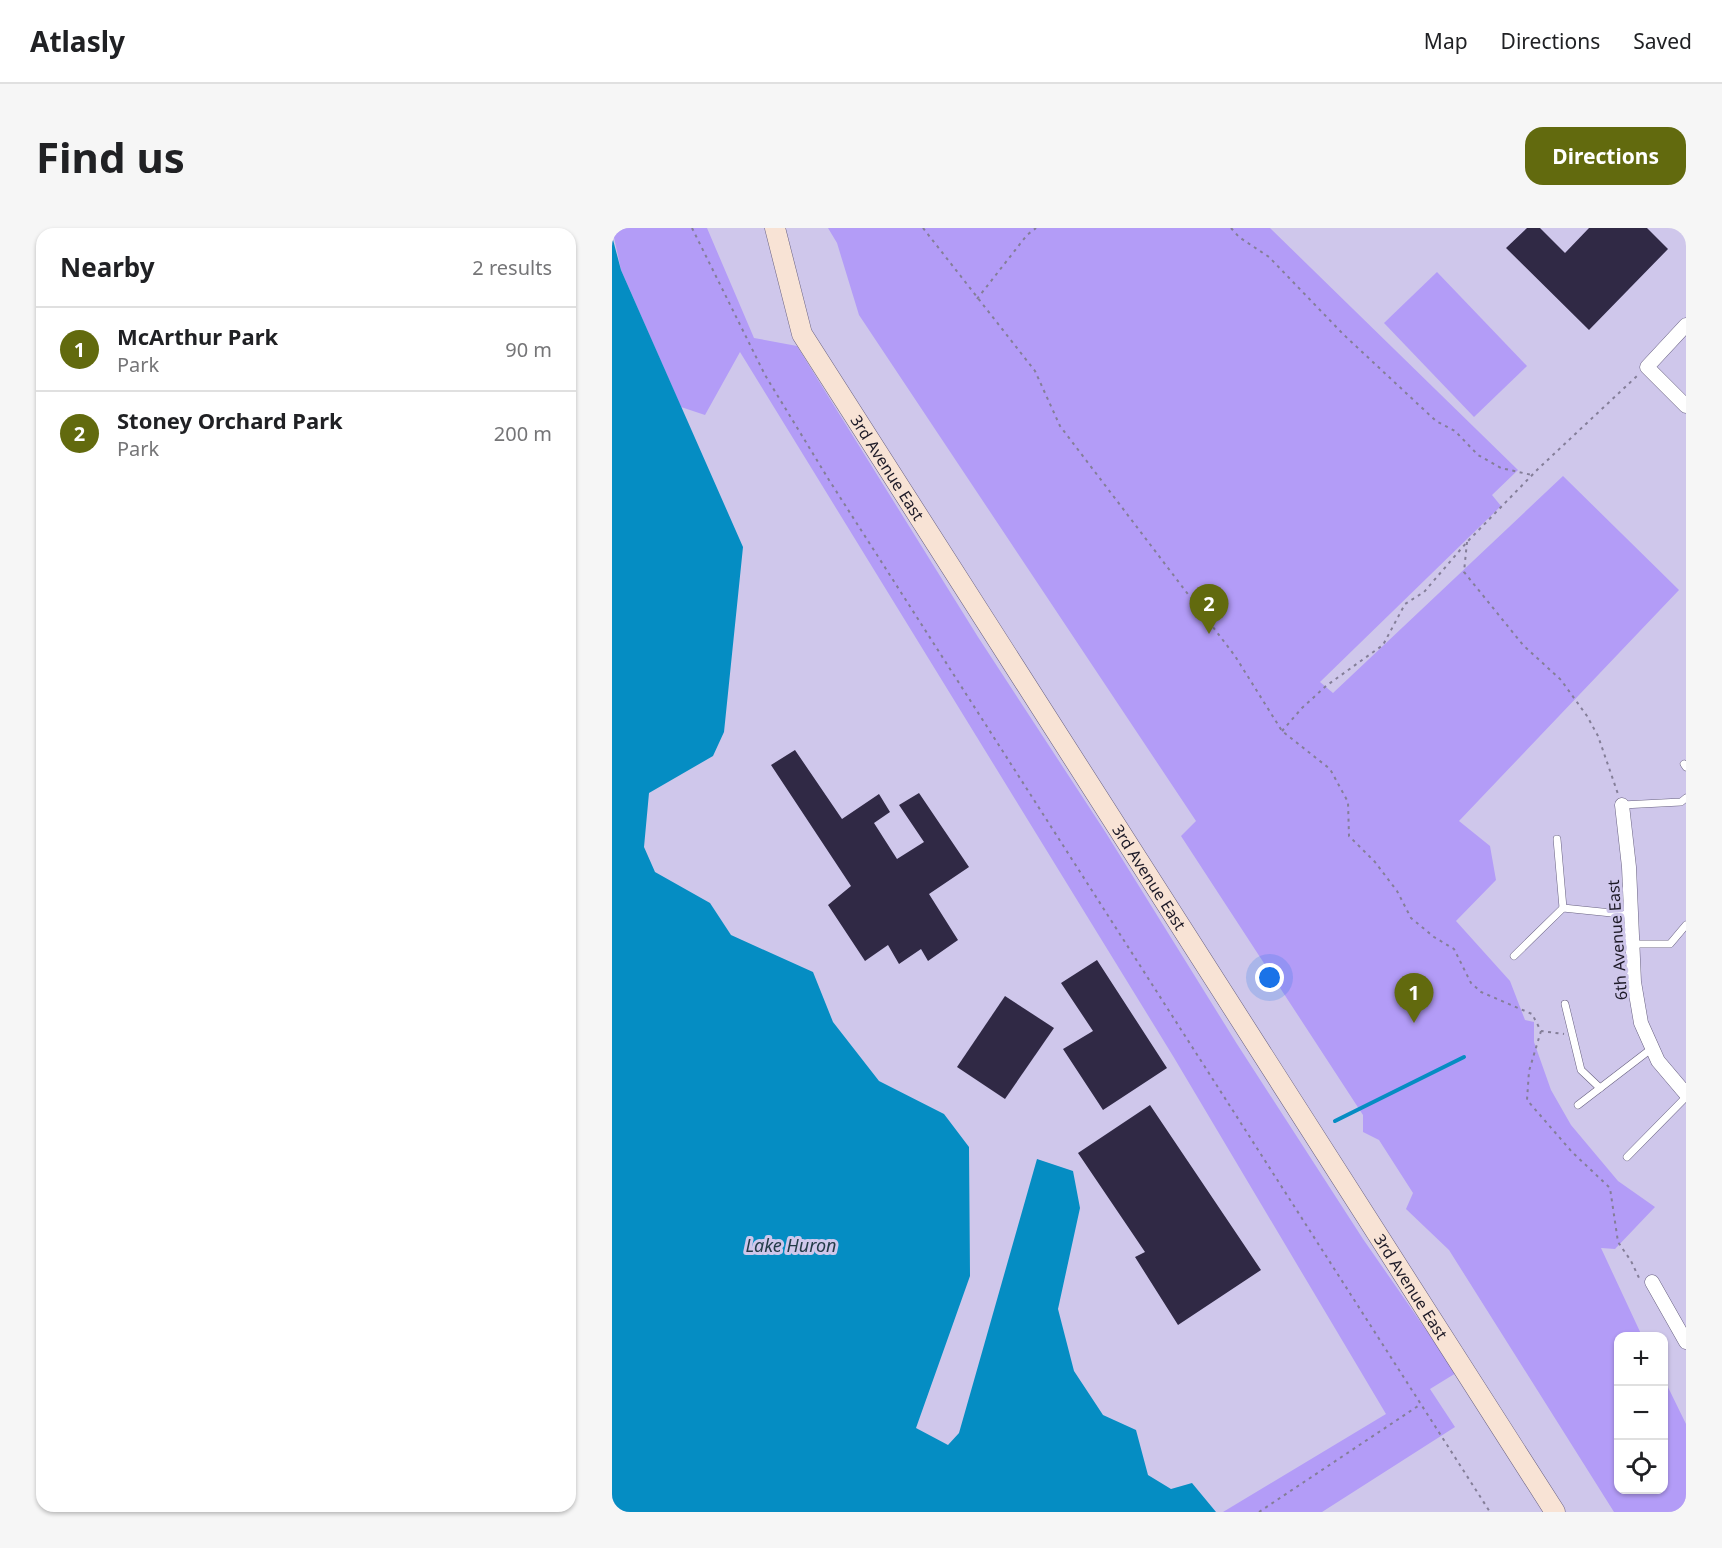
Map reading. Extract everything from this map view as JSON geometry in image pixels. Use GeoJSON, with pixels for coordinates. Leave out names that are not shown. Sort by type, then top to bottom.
{"type":"FeatureCollection","features":[{"type":"Feature","properties":{"kind":"main road","name":"3rd Avenue East"},"geometry":{"type":"LineString","coordinates":[[775,228],[802,334],[1555,1512]]}},
{"type":"Feature","properties":{"kind":"street"},"geometry":{"type":"LineString","coordinates":[[1686,325],[1647,367],[1686,406]]}},
{"type":"Feature","properties":{"kind":"street","name":"6th Avenue East"},"geometry":{"type":"LineString","coordinates":[[1622,805],[1629,861],[1634,982],[1641,1023],[1651,1049],[1666,1073],[1686,1095]]}},
{"type":"Feature","properties":{"kind":"street"},"geometry":{"type":"LineString","coordinates":[[1652,1282],[1686,1342]]}},
{"type":"Feature","properties":{"kind":"lane"},"geometry":{"type":"LineString","coordinates":[[1622,805],[1681,802],[1686,798]]}},
{"type":"Feature","properties":{"kind":"lane"},"geometry":{"type":"LineString","coordinates":[[1557,839],[1563,908]]}},
{"type":"Feature","properties":{"kind":"lane"},"geometry":{"type":"LineString","coordinates":[[1563,908],[1631,915]]}},
{"type":"Feature","properties":{"kind":"lane"},"geometry":{"type":"LineString","coordinates":[[1514,956],[1563,908]]}},
{"type":"Feature","properties":{"kind":"lane"},"geometry":{"type":"LineString","coordinates":[[1632,944],[1670,944],[1686,925]]}},
{"type":"Feature","properties":{"kind":"lane"},"geometry":{"type":"LineString","coordinates":[[1565,1004],[1581,1070],[1600,1088]]}},
{"type":"Feature","properties":{"kind":"lane"},"geometry":{"type":"LineString","coordinates":[[1578,1105],[1651,1049]]}},
{"type":"Feature","properties":{"kind":"lane"},"geometry":{"type":"LineString","coordinates":[[1627,1157],[1686,1095]]}},
{"type":"Feature","properties":{"kind":"path"},"geometry":{"type":"LineString","coordinates":[[692,228],[765,375],[829,480],[1490,1512]]}},
{"type":"Feature","properties":{"kind":"path"},"geometry":{"type":"LineString","coordinates":[[923,228],[1035,371],[1060,426],[1235,656],[1282,731],[1330,769],[1348,802],[1349,836],[1375,862],[1397,891],[1411,918],[1434,937],[1455,949],[1471,983],[1481,992],[1532,1014],[1541,1031],[1529,1071],[1527,1100],[1572,1152],[1610,1188],[1618,1242],[1631,1261],[1638,1279],[1652,1282]]}},
{"type":"Feature","properties":{"kind":"path"},"geometry":{"type":"LineString","coordinates":[[977,299],[1027,235],[1036,228]]}},
{"type":"Feature","properties":{"kind":"path"},"geometry":{"type":"LineString","coordinates":[[1231,228],[1239,237],[1269,257],[1344,335],[1436,421],[1455,431],[1478,455],[1500,468],[1532,475]]}},
{"type":"Feature","properties":{"kind":"path"},"geometry":{"type":"LineString","coordinates":[[1282,731],[1326,686],[1383,645],[1405,604],[1424,592],[1467,542],[1532,475],[1647,367]]}},
{"type":"Feature","properties":{"kind":"path"},"geometry":{"type":"LineString","coordinates":[[1467,542],[1464,572],[1523,645],[1561,680],[1587,716],[1598,736],[1622,805]]}},
{"type":"Feature","properties":{"kind":"path"},"geometry":{"type":"LineString","coordinates":[[1541,1031],[1572,1034]]}},
{"type":"Feature","properties":{"kind":"path"},"geometry":{"type":"LineString","coordinates":[[1259,1512],[1420,1404]]}},
{"type":"Feature","properties":{"kind":"shaded area"},"geometry":{"type":"Polygon","coordinates":[[[612,228],[707,228],[754,338],[797,346],[978,637],[1106,833],[1237,1044],[1363,1239],[1456,1373],[1430,1389],[1455,1427],[1322,1512],[1223,1512],[1386,1414],[1173,1056],[740,352],[705,415],[681,407],[621,270],[612,228]]]}},
{"type":"Feature","properties":{"kind":"shaded area"},"geometry":{"type":"Polygon","coordinates":[[[828,228],[1270,228],[1518,470],[1492,495],[1501,506],[1320,682],[1333,693],[1563,476],[1679,590],[1459,821],[1490,846],[1496,880],[1456,921],[1510,981],[1525,1020],[1534,1022],[1534,1042],[1551,1090],[1571,1125],[1618,1181],[1655,1207],[1615,1249],[1601,1248],[1640,1332],[1614,1332],[1614,1494],[1668,1494],[1668,1387],[1686,1424],[1686,1512],[1614,1512],[1449,1250],[1406,1209],[1413,1193],[1379,1140],[1363,1132],[1363,1115],[1181,836],[1196,821],[859,315],[837,243],[828,228]]]}},
{"type":"Feature","properties":{"kind":"shaded area"},"geometry":{"type":"Polygon","coordinates":[[[1437,272],[1527,366],[1474,417],[1384,323],[1437,272]]]}},
{"type":"Feature","properties":{"kind":"water","name":"Lake Huron"},"geometry":{"type":"Polygon","coordinates":[[[612,236],[621,270],[743,547],[724,732],[713,756],[649,793],[644,847],[655,872],[710,903],[731,935],[813,972],[833,1022],[879,1081],[944,1114],[969,1147],[970,1276],[916,1428],[948,1445],[959,1433],[1037,1159],[1073,1171],[1080,1208],[1058,1309],[1074,1371],[1103,1415],[1136,1430],[1148,1475],[1171,1489],[1192,1483],[1216,1512],[612,1512],[612,236]]]}},
{"type":"Feature","properties":{"kind":"building"},"geometry":{"type":"Polygon","coordinates":[[[1527,228],[1540,228],[1565,253],[1589,228],[1647,228],[1668,249],[1589,330],[1506,248],[1527,228]]]}},
{"type":"Feature","properties":{"kind":"building"},"geometry":{"type":"Polygon","coordinates":[[[795,750],[842,819],[879,794],[890,812],[874,823],[897,859],[924,842],[899,805],[919,793],[969,867],[929,894],[958,940],[928,961],[921,949],[899,964],[888,945],[865,961],[828,905],[851,886],[771,765],[795,750]]]}},
{"type":"Feature","properties":{"kind":"building"},"geometry":{"type":"Polygon","coordinates":[[[1097,960],[1167,1068],[1103,1110],[1063,1049],[1093,1031],[1061,983],[1097,960]]]}},
{"type":"Feature","properties":{"kind":"building"},"geometry":{"type":"Polygon","coordinates":[[[1005,996],[1054,1028],[1005,1099],[957,1067],[1005,996]]]}},
{"type":"Feature","properties":{"kind":"building"},"geometry":{"type":"Polygon","coordinates":[[[1150,1105],[1261,1270],[1178,1325],[1135,1257],[1145,1252],[1078,1153],[1150,1105]]]}},
{"type":"Feature","properties":{"kind":"waterway"},"geometry":{"type":"LineString","coordinates":[[1335,1121],[1464,1057]]}},
{"type":"Feature","properties":{"kind":"place","name":"Stoney Orchard Park"},"geometry":{"type":"Point","coordinates":[1209,634]}},
{"type":"Feature","properties":{"kind":"place","name":"McArthur Park"},"geometry":{"type":"Point","coordinates":[1414,1023]}}]}
